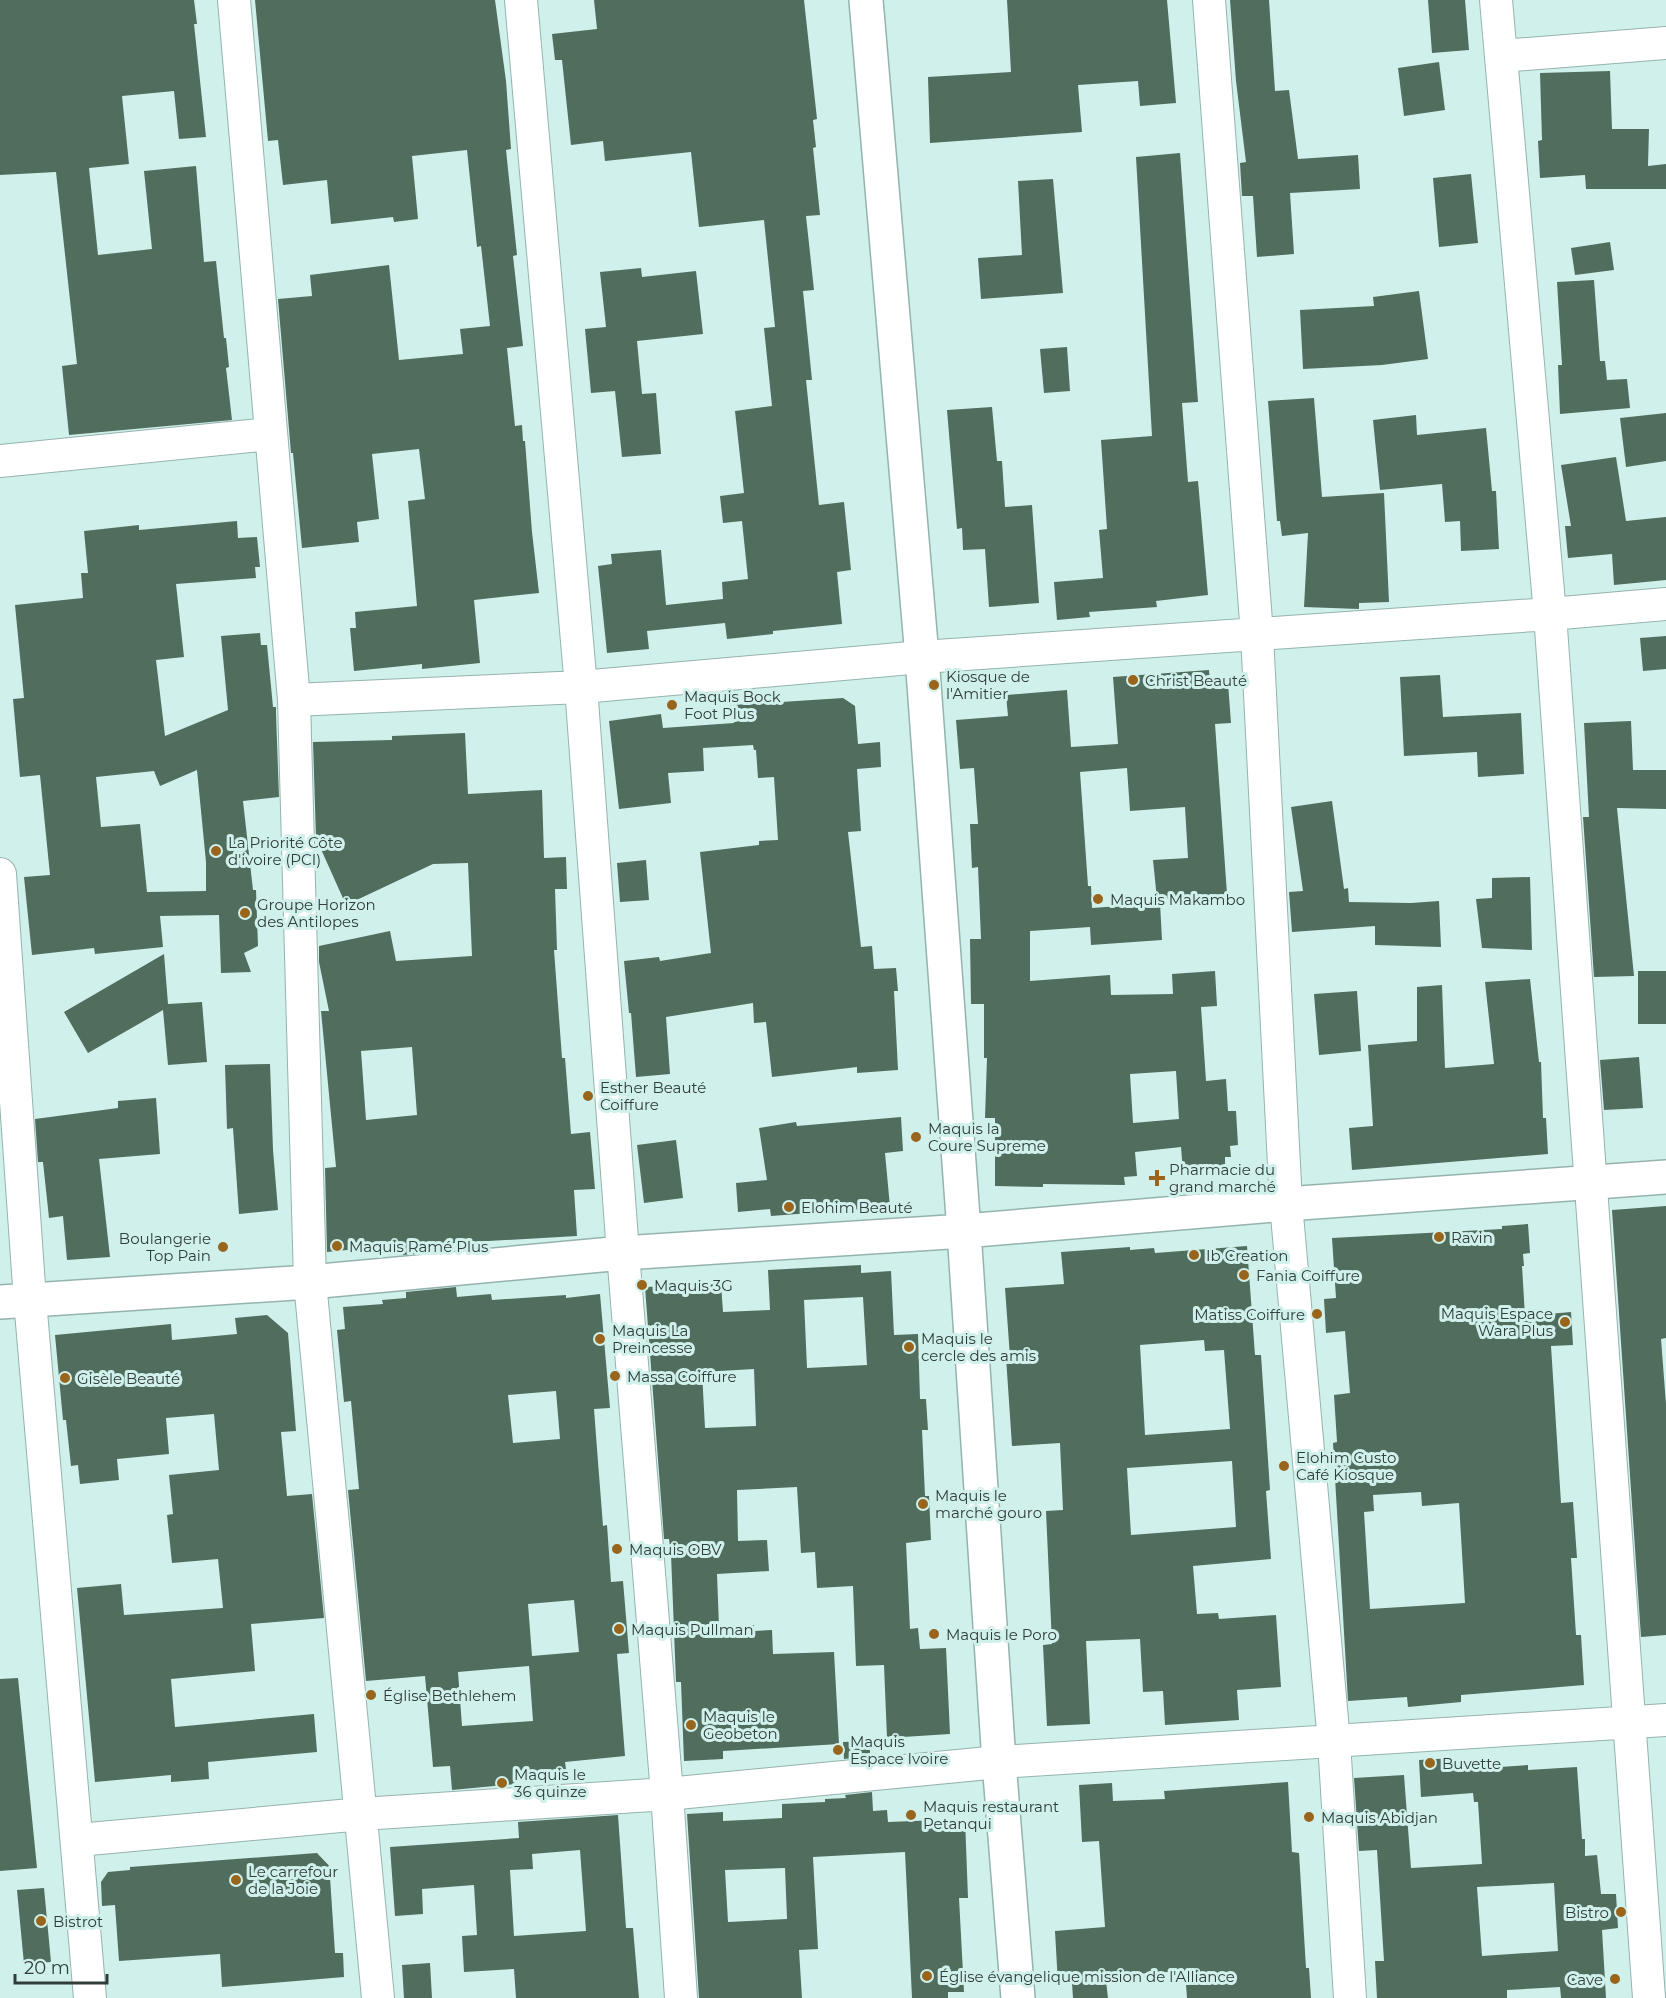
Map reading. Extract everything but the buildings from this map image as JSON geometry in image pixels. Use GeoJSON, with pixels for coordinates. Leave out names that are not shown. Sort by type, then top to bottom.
{"type":"FeatureCollection","features":[{"type":"Feature","properties":{"kind":"street"},"geometry":{"type":"LineString","coordinates":[[234,0],[294,700],[310,1282],[378,1998]]}},
{"type":"Feature","properties":{"kind":"street"},"geometry":{"type":"LineString","coordinates":[[521,0],[581,687],[622,1253],[667,1794],[681,1998]]}},
{"type":"Feature","properties":{"kind":"street"},"geometry":{"type":"LineString","coordinates":[[866,0],[922,657],[964,1231],[999,1762],[1018,1998]]}},
{"type":"Feature","properties":{"kind":"street"},"geometry":{"type":"LineString","coordinates":[[1209,0],[1257,635],[1286,1204],[1334,1742],[1350,1998]]}},
{"type":"Feature","properties":{"kind":"street"},"geometry":{"type":"LineString","coordinates":[[1497,0],[1550,615],[1648,1998]]}},
{"type":"Feature","properties":{"kind":"street"},"geometry":{"type":"LineString","coordinates":[[1501,56],[1666,43]]}},
{"type":"Feature","properties":{"kind":"street"},"geometry":{"type":"LineString","coordinates":[[0,461],[270,434]]}},
{"type":"Feature","properties":{"kind":"street"},"geometry":{"type":"LineString","coordinates":[[294,700],[581,687],[922,657],[1550,615],[1666,604]]}},
{"type":"Feature","properties":{"kind":"street"},"geometry":{"type":"LineString","coordinates":[[0,874],[15,1301],[78,1840],[90,1998]]}},
{"type":"Feature","properties":{"kind":"street"},"geometry":{"type":"LineString","coordinates":[[15,1301],[310,1282],[622,1253],[964,1231],[1286,1204],[1666,1178]]}},
{"type":"Feature","properties":{"kind":"street"},"geometry":{"type":"LineString","coordinates":[[78,1840],[362,1815],[667,1794],[999,1762],[1666,1720]]}},
{"type":"Feature","properties":{"kind":"place","name":"Christ Beauté"},"geometry":{"type":"Point","coordinates":[1133,680]}},
{"type":"Feature","properties":{"kind":"place","name":"Kiosque de l'Amitier"},"geometry":{"type":"Point","coordinates":[934,685]}},
{"type":"Feature","properties":{"kind":"place","name":"Maquis Bock Foot Plus"},"geometry":{"type":"Point","coordinates":[672,705]}},
{"type":"Feature","properties":{"kind":"place","name":"La Priorité Côte d'ivoire (PCI)"},"geometry":{"type":"Point","coordinates":[216,851]}},
{"type":"Feature","properties":{"kind":"place","name":"Maquis Makambo"},"geometry":{"type":"Point","coordinates":[1098,899]}},
{"type":"Feature","properties":{"kind":"place","name":"Groupe Horizon des Antilopes"},"geometry":{"type":"Point","coordinates":[245,913]}},
{"type":"Feature","properties":{"kind":"place","name":"Esther Beauté Coiffure"},"geometry":{"type":"Point","coordinates":[588,1096]}},
{"type":"Feature","properties":{"kind":"place","name":"Maquis la Coure Supreme"},"geometry":{"type":"Point","coordinates":[916,1137]}},
{"type":"Feature","properties":{"kind":"place","name":"Pharmacie du grand marché"},"geometry":{"type":"Point","coordinates":[1157,1178]}},
{"type":"Feature","properties":{"kind":"place","name":"Elohim Beauté"},"geometry":{"type":"Point","coordinates":[789,1207]}},
{"type":"Feature","properties":{"kind":"place","name":"Ravin"},"geometry":{"type":"Point","coordinates":[1439,1237]}},
{"type":"Feature","properties":{"kind":"place","name":"Maquis Ramé Plus"},"geometry":{"type":"Point","coordinates":[337,1246]}},
{"type":"Feature","properties":{"kind":"place","name":"Boulangerie Top Pain"},"geometry":{"type":"Point","coordinates":[223,1247]}},
{"type":"Feature","properties":{"kind":"place","name":"Ib Creation"},"geometry":{"type":"Point","coordinates":[1194,1255]}},
{"type":"Feature","properties":{"kind":"place","name":"Fania Coiffure"},"geometry":{"type":"Point","coordinates":[1244,1275]}},
{"type":"Feature","properties":{"kind":"place","name":"Maquis 3G"},"geometry":{"type":"Point","coordinates":[642,1285]}},
{"type":"Feature","properties":{"kind":"place","name":"Matiss Coiffure"},"geometry":{"type":"Point","coordinates":[1317,1314]}},
{"type":"Feature","properties":{"kind":"place","name":"Maquis Espace Wara Plus"},"geometry":{"type":"Point","coordinates":[1565,1322]}},
{"type":"Feature","properties":{"kind":"place","name":"Maquis La Preincesse"},"geometry":{"type":"Point","coordinates":[600,1339]}},
{"type":"Feature","properties":{"kind":"place","name":"Maquis le cercle des amis"},"geometry":{"type":"Point","coordinates":[909,1347]}},
{"type":"Feature","properties":{"kind":"place","name":"Massa Coiffure"},"geometry":{"type":"Point","coordinates":[615,1376]}},
{"type":"Feature","properties":{"kind":"place","name":"Gisèle Beauté"},"geometry":{"type":"Point","coordinates":[65,1378]}},
{"type":"Feature","properties":{"kind":"place","name":"Elohim Custo Café Kiosque"},"geometry":{"type":"Point","coordinates":[1284,1466]}},
{"type":"Feature","properties":{"kind":"place","name":"Maquis le marché gouro"},"geometry":{"type":"Point","coordinates":[923,1504]}},
{"type":"Feature","properties":{"kind":"place","name":"Maquis OBV"},"geometry":{"type":"Point","coordinates":[617,1549]}},
{"type":"Feature","properties":{"kind":"place","name":"Maquis Pullman"},"geometry":{"type":"Point","coordinates":[619,1629]}},
{"type":"Feature","properties":{"kind":"place","name":"Maquis le Poro"},"geometry":{"type":"Point","coordinates":[934,1634]}},
{"type":"Feature","properties":{"kind":"place","name":"Église Bethlehem"},"geometry":{"type":"Point","coordinates":[371,1695]}},
{"type":"Feature","properties":{"kind":"place","name":"Maquis le Geobeton"},"geometry":{"type":"Point","coordinates":[691,1725]}},
{"type":"Feature","properties":{"kind":"place","name":"Maquis Espace Ivoire"},"geometry":{"type":"Point","coordinates":[838,1750]}},
{"type":"Feature","properties":{"kind":"place","name":"Buvette"},"geometry":{"type":"Point","coordinates":[1430,1763]}},
{"type":"Feature","properties":{"kind":"place","name":"Maquis le 36 quinze"},"geometry":{"type":"Point","coordinates":[502,1783]}},
{"type":"Feature","properties":{"kind":"place","name":"Maquis restaurant Petanqui"},"geometry":{"type":"Point","coordinates":[911,1815]}},
{"type":"Feature","properties":{"kind":"place","name":"Maquis Abidjan"},"geometry":{"type":"Point","coordinates":[1309,1817]}},
{"type":"Feature","properties":{"kind":"place","name":"Le carrefour de la Joie"},"geometry":{"type":"Point","coordinates":[236,1880]}},
{"type":"Feature","properties":{"kind":"place","name":"Bistro"},"geometry":{"type":"Point","coordinates":[1621,1912]}},
{"type":"Feature","properties":{"kind":"place","name":"Bistrot"},"geometry":{"type":"Point","coordinates":[41,1921]}},
{"type":"Feature","properties":{"kind":"place","name":"Église évangelique mission de l'Alliance"},"geometry":{"type":"Point","coordinates":[927,1976]}},
{"type":"Feature","properties":{"kind":"place","name":"Cave"},"geometry":{"type":"Point","coordinates":[1615,1979]}}]}
